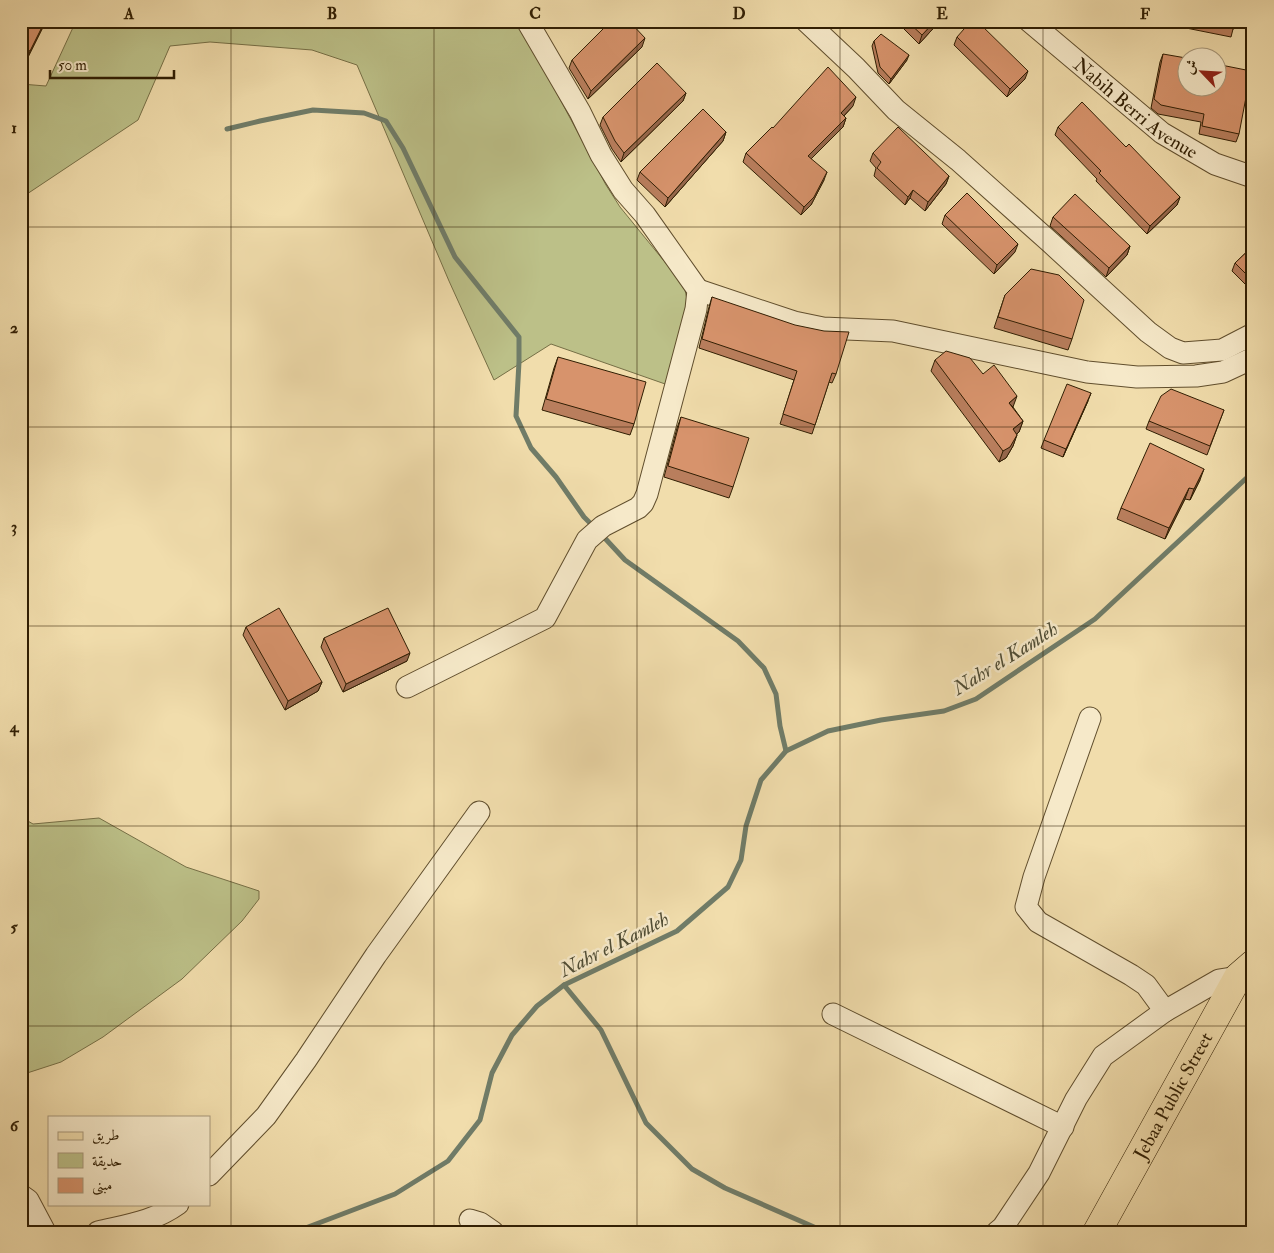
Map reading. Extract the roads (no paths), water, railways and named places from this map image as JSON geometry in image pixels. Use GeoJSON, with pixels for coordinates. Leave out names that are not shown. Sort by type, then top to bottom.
{"type":"FeatureCollection","features":[{"type":"Feature","properties":{"kind":"main road","name":"Jebaa Public Street"},"geometry":{"type":"LineString","coordinates":[[1097,1232],[1245,970]]}},
{"type":"Feature","properties":{"kind":"street"},"geometry":{"type":"LineString","coordinates":[[527,21],[580,112],[601,155],[622,190],[645,216],[698,290],[794,322],[823,328],[893,331],[1087,372],[1137,377],[1196,376],[1223,372],[1253,358]]}},
{"type":"Feature","properties":{"kind":"street"},"geometry":{"type":"LineString","coordinates":[[806,21],[856,68],[896,110],[958,160],[1051,242],[1148,332],[1170,348],[1183,353],[1222,350],[1253,334]]}},
{"type":"Feature","properties":{"kind":"street","name":"Nabih Berri Avenue"},"geometry":{"type":"LineString","coordinates":[[1029,21],[1162,134],[1215,164],[1253,177]]}},
{"type":"Feature","properties":{"kind":"street"},"geometry":{"type":"LineString","coordinates":[[407,686],[545,618],[588,540],[603,526],[638,508],[643,502],[647,494],[696,309],[698,290]]}},
{"type":"Feature","properties":{"kind":"street"},"geometry":{"type":"LineString","coordinates":[[1090,718],[1034,877],[1026,906],[1038,922],[1146,985],[1165,1011]]}},
{"type":"Feature","properties":{"kind":"street"},"geometry":{"type":"LineString","coordinates":[[210,1174],[266,1116],[376,955],[479,812]]}},
{"type":"Feature","properties":{"kind":"street"},"geometry":{"type":"LineString","coordinates":[[998,1232],[1039,1173],[1076,1099],[1102,1056],[1165,1011],[1219,980],[1245,970]]}},
{"type":"Feature","properties":{"kind":"street"},"geometry":{"type":"LineString","coordinates":[[833,1014],[1062,1128]]}},
{"type":"Feature","properties":{"kind":"street"},"geometry":{"type":"LineString","coordinates":[[21,1195],[28,1200],[46,1232]]}},
{"type":"Feature","properties":{"kind":"street"},"geometry":{"type":"LineString","coordinates":[[98,1232],[150,1220],[164,1214],[175,1206]]}},
{"type":"Feature","properties":{"kind":"street"},"geometry":{"type":"LineString","coordinates":[[470,1220],[480,1223],[493,1232]]}},
{"type":"Feature","properties":{"kind":"waterway"},"geometry":{"type":"LineString","coordinates":[[227,129],[313,110],[364,113],[386,121],[403,148],[455,257],[519,337],[516,416],[531,448],[556,477],[584,517],[595,528]]}},
{"type":"Feature","properties":{"kind":"waterway","name":"Nahr el Kamleh"},"geometry":{"type":"LineString","coordinates":[[295,1232],[395,1194],[448,1161],[480,1120],[492,1073],[512,1035],[537,1006],[564,985],[677,931],[728,887],[741,860],[746,826],[761,780],[786,751],[828,731],[881,720],[944,711],[976,699],[1095,619],[1253,472]]}},
{"type":"Feature","properties":{"kind":"waterway"},"geometry":{"type":"LineString","coordinates":[[601,534],[625,560],[738,641],[764,668],[776,694],[780,726],[786,751]]}},
{"type":"Feature","properties":{"kind":"waterway"},"geometry":{"type":"LineString","coordinates":[[564,985],[601,1030],[646,1123],[692,1169],[725,1188],[814,1227]]}}]}
